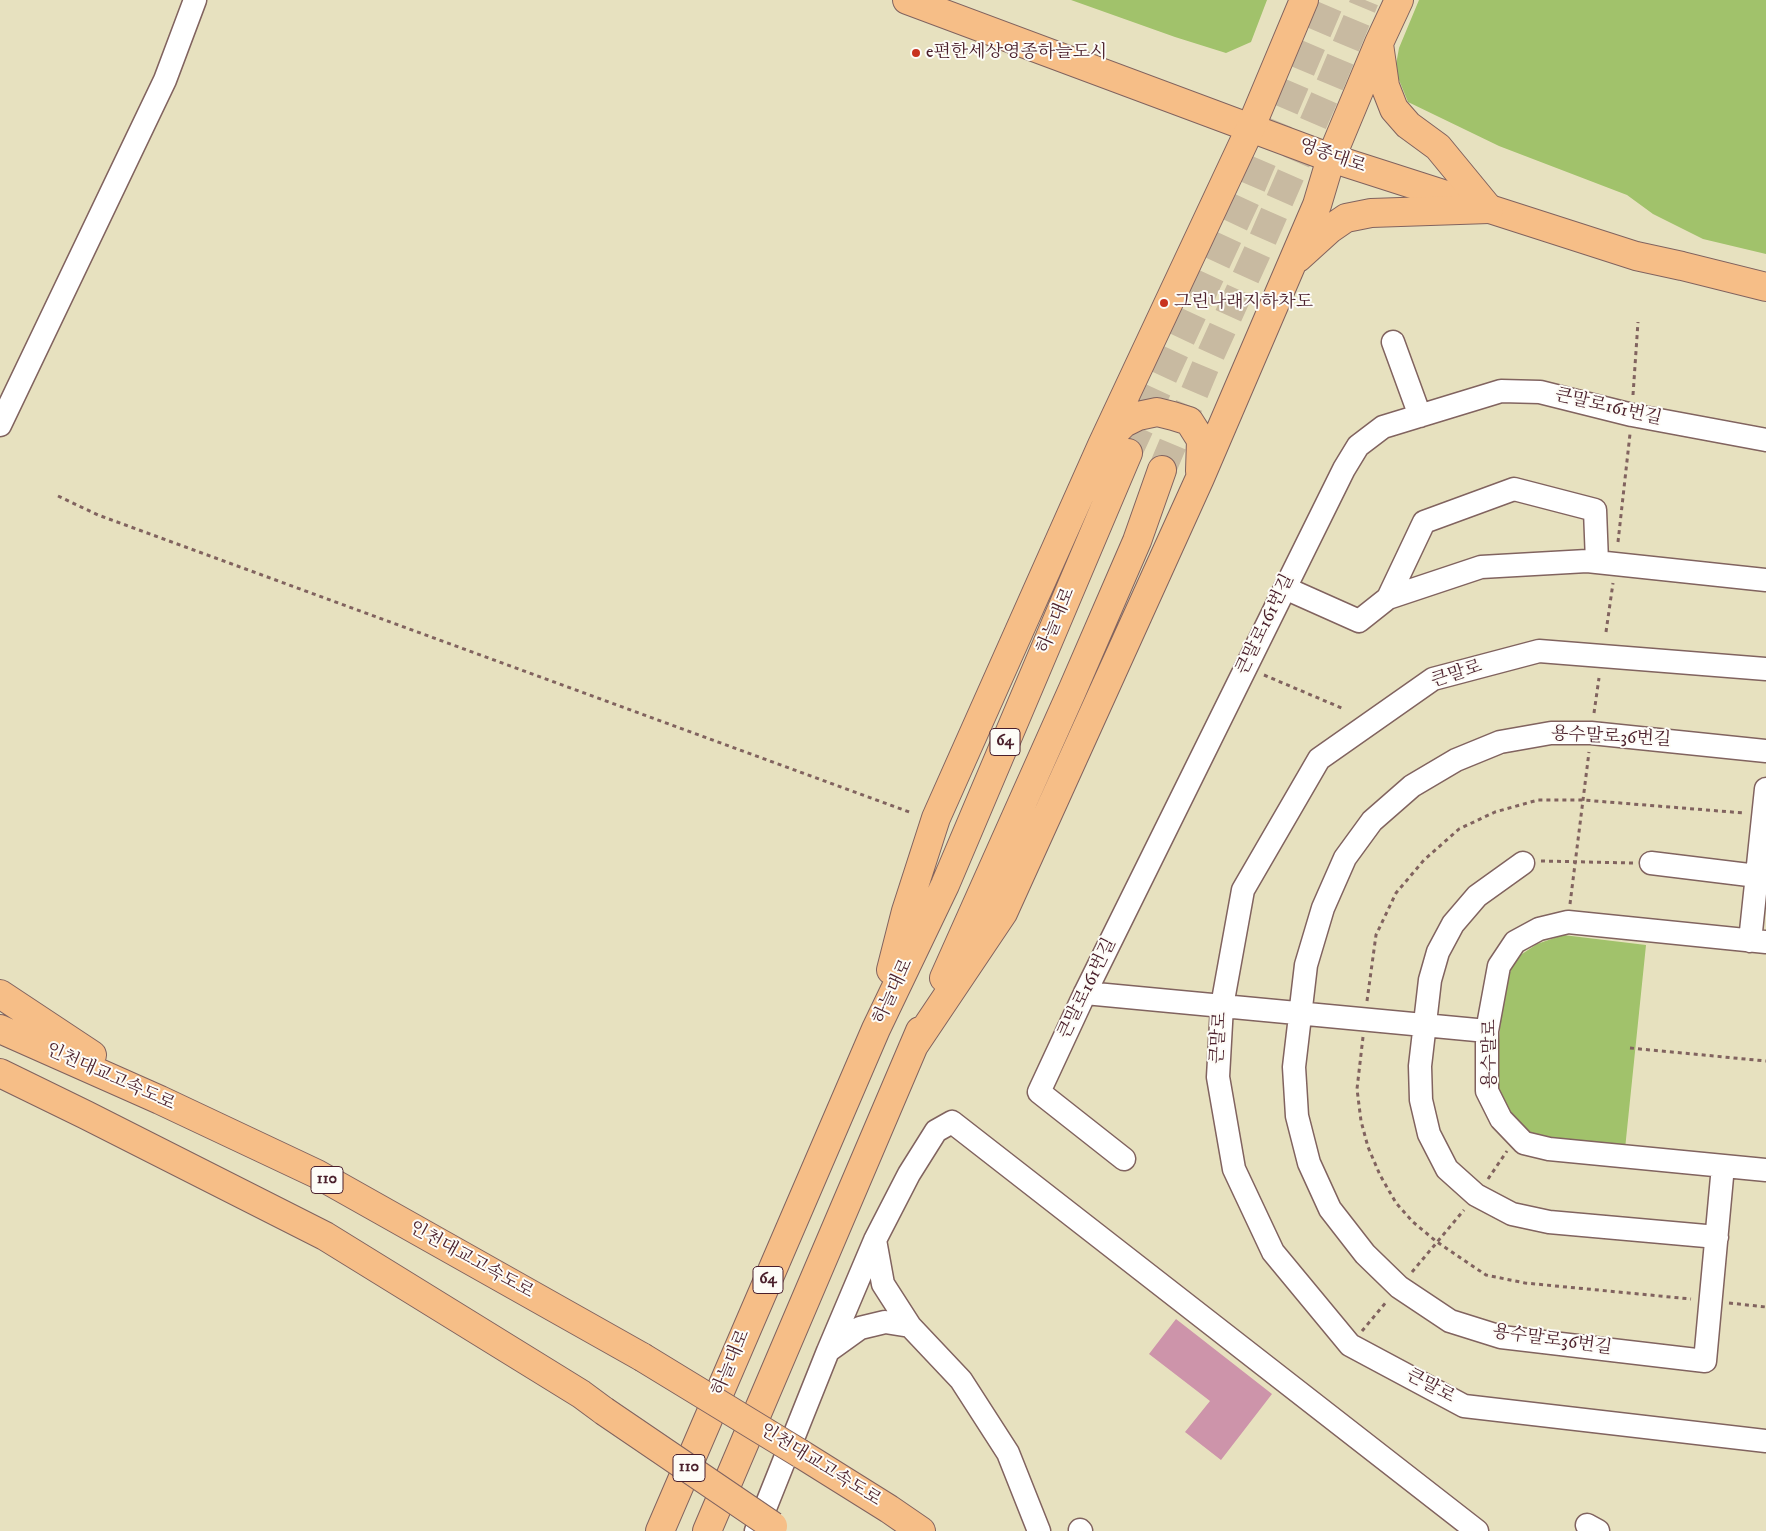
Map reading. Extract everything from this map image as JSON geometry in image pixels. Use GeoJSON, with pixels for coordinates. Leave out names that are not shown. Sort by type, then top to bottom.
{"type":"FeatureCollection","features":[{"type":"Feature","properties":{"kind":"main road","name":"영종대로"},"geometry":{"type":"LineString","coordinates":[[907,0],[1331,158],[1636,256],[1766,287]]}},
{"type":"Feature","properties":{"kind":"main road"},"geometry":{"type":"LineString","coordinates":[[876,1029],[906,911],[936,818],[1102,445],[1250,129],[1304,0]]}},
{"type":"Feature","properties":{"kind":"main road"},"geometry":{"type":"LineString","coordinates":[[913,1047],[1003,913],[1200,478],[1317,205],[1331,158],[1399,0]]}},
{"type":"Feature","properties":{"kind":"main road"},"geometry":{"type":"LineString","coordinates":[[1379,43],[1385,86],[1394,109],[1408,125],[1438,147],[1489,208]]}},
{"type":"Feature","properties":{"kind":"main road"},"geometry":{"type":"LineString","coordinates":[[1290,265],[1330,229],[1346,218],[1371,213],[1489,208]]}},
{"type":"Feature","properties":{"kind":"main road"},"geometry":{"type":"LineString","coordinates":[[1102,445],[1124,423],[1138,416],[1157,412],[1189,421],[1201,440],[1200,478]]}},
{"type":"Feature","properties":{"kind":"main road","name":"하늘대로"},"geometry":{"type":"LineString","coordinates":[[660,1531],[876,1029],[945,885],[1128,452]]}},
{"type":"Feature","properties":{"kind":"main road","name":"64"},"geometry":{"type":"LineString","coordinates":[[707,1531],[913,1047],[1137,541],[1162,470]]}},
{"type":"Feature","properties":{"kind":"main road"},"geometry":{"type":"LineString","coordinates":[[0,994],[160,1100]]}},
{"type":"Feature","properties":{"kind":"main road","name":"인천대교고속도로"},"geometry":{"type":"LineString","coordinates":[[0,1029],[160,1100],[316,1174],[642,1357],[801,1454],[921,1531]]}},
{"type":"Feature","properties":{"kind":"main road","name":"110"},"geometry":{"type":"LineString","coordinates":[[0,1073],[325,1236],[581,1394],[770,1529]]}},
{"type":"Feature","properties":{"kind":"street"},"geometry":{"type":"LineString","coordinates":[[0,423],[165,80],[195,0]]}},
{"type":"Feature","properties":{"kind":"street"},"geometry":{"type":"LineString","coordinates":[[1393,342],[1420,416]]}},
{"type":"Feature","properties":{"kind":"street","name":"큰말로161번길"},"geometry":{"type":"LineString","coordinates":[[1124,1159],[1040,1092],[1085,994],[1344,468],[1358,446],[1383,427],[1502,391],[1540,392],[1632,415],[1766,440]]}},
{"type":"Feature","properties":{"kind":"street"},"geometry":{"type":"LineString","coordinates":[[1388,598],[1424,522],[1514,489],[1595,510],[1606,563]]}},
{"type":"Feature","properties":{"kind":"street"},"geometry":{"type":"LineString","coordinates":[[1285,588],[1359,621],[1388,598],[1480,567],[1587,561],[1766,580]]}},
{"type":"Feature","properties":{"kind":"street","name":"큰말로"},"geometry":{"type":"LineString","coordinates":[[1766,669],[1539,651],[1433,679],[1319,759],[1243,890],[1222,1006],[1218,1077],[1234,1169],[1273,1252],[1350,1345],[1464,1406],[1766,1440]]}},
{"type":"Feature","properties":{"kind":"street","name":"용수말로36번길"},"geometry":{"type":"LineString","coordinates":[[1723,1166],[1705,1361],[1501,1337],[1450,1321],[1399,1287],[1365,1254],[1330,1209],[1309,1163],[1297,1116],[1294,1067],[1306,965],[1322,908],[1345,858],[1372,821],[1412,786],[1456,760],[1500,742],[1551,733],[1591,733],[1766,751]]}},
{"type":"Feature","properties":{"kind":"street"},"geometry":{"type":"LineString","coordinates":[[1758,941],[1757,876],[1766,789]]}},
{"type":"Feature","properties":{"kind":"street"},"geometry":{"type":"LineString","coordinates":[[1523,862],[1477,896],[1454,924],[1438,952],[1430,980],[1420,1066],[1421,1100],[1429,1134],[1447,1169],[1476,1196],[1512,1214],[1549,1222],[1717,1237]]}},
{"type":"Feature","properties":{"kind":"street"},"geometry":{"type":"LineString","coordinates":[[1651,863],[1757,876]]}},
{"type":"Feature","properties":{"kind":"street","name":"용수말로"},"geometry":{"type":"LineString","coordinates":[[1758,941],[1568,922],[1538,929],[1515,942],[1499,966],[1487,1031],[1487,1091],[1501,1119],[1524,1143],[1549,1149],[1766,1170]]}},
{"type":"Feature","properties":{"kind":"street"},"geometry":{"type":"LineString","coordinates":[[1085,994],[1487,1031]]}},
{"type":"Feature","properties":{"kind":"street"},"geometry":{"type":"LineString","coordinates":[[770,1529],[828,1350],[875,1240],[909,1174],[936,1131],[952,1122],[1477,1531]]}},
{"type":"Feature","properties":{"kind":"street"},"geometry":{"type":"LineString","coordinates":[[875,1240],[883,1284],[910,1326],[961,1380],[1008,1453],[1039,1531]]}},
{"type":"Feature","properties":{"kind":"street"},"geometry":{"type":"LineString","coordinates":[[828,1350],[860,1328],[885,1322],[910,1326]]}},
{"type":"Feature","properties":{"kind":"path"},"geometry":{"type":"LineString","coordinates":[[1606,632],[1606,563],[1632,415],[1638,322]]}},
{"type":"Feature","properties":{"kind":"path"},"geometry":{"type":"LineString","coordinates":[[58,496],[98,515],[912,813]]}},
{"type":"Feature","properties":{"kind":"path"},"geometry":{"type":"LineString","coordinates":[[1246,667],[1344,710]]}},
{"type":"Feature","properties":{"kind":"path"},"geometry":{"type":"LineString","coordinates":[[1568,922],[1574,862],[1599,678]]}},
{"type":"Feature","properties":{"kind":"path"},"geometry":{"type":"LineString","coordinates":[[1523,862],[1651,863]]}},
{"type":"Feature","properties":{"kind":"path"},"geometry":{"type":"LineString","coordinates":[[1630,1048],[1766,1061]]}},
{"type":"Feature","properties":{"kind":"path"},"geometry":{"type":"LineString","coordinates":[[1350,1345],[1476,1196],[1518,1136]]}},
{"type":"Feature","properties":{"kind":"path"},"geometry":{"type":"LineString","coordinates":[[1711,1301],[1766,1307]]}},
{"type":"Feature","properties":{"kind":"green space"},"geometry":{"type":"Polygon","coordinates":[[[1071,0],[1267,0],[1251,42],[1226,53],[1071,0]]]}},
{"type":"Feature","properties":{"kind":"green space"},"geometry":{"type":"Polygon","coordinates":[[[1419,0],[1766,0],[1766,254],[1703,239],[1653,214],[1627,195],[1499,146],[1408,102],[1395,70],[1399,48],[1419,0]]]}},
{"type":"Feature","properties":{"kind":"green space"},"geometry":{"type":"Polygon","coordinates":[[[1563,935],[1646,945],[1625,1149],[1543,1140],[1521,1129],[1503,1107],[1496,1080],[1503,989],[1516,958],[1537,944],[1563,935]]]}},
{"type":"Feature","properties":{"kind":"building"},"geometry":{"type":"Polygon","coordinates":[[[1176,1319],[1272,1394],[1221,1460],[1185,1432],[1210,1401],[1149,1354],[1176,1319]]]}},
{"type":"Feature","properties":{"kind":"tunnel"},"geometry":{"type":"LineString","coordinates":[[1128,453],[1248,195],[1331,0]]}},
{"type":"Feature","properties":{"kind":"tunnel"},"geometry":{"type":"LineString","coordinates":[[1162,470],[1365,0]]}},
{"type":"Feature","properties":{"kind":"place","name":"e편한세상영종하늘도시"},"geometry":{"type":"Point","coordinates":[916,53]}},
{"type":"Feature","properties":{"kind":"place","name":"그린나래지하차도"},"geometry":{"type":"Point","coordinates":[1164,303]}}]}
